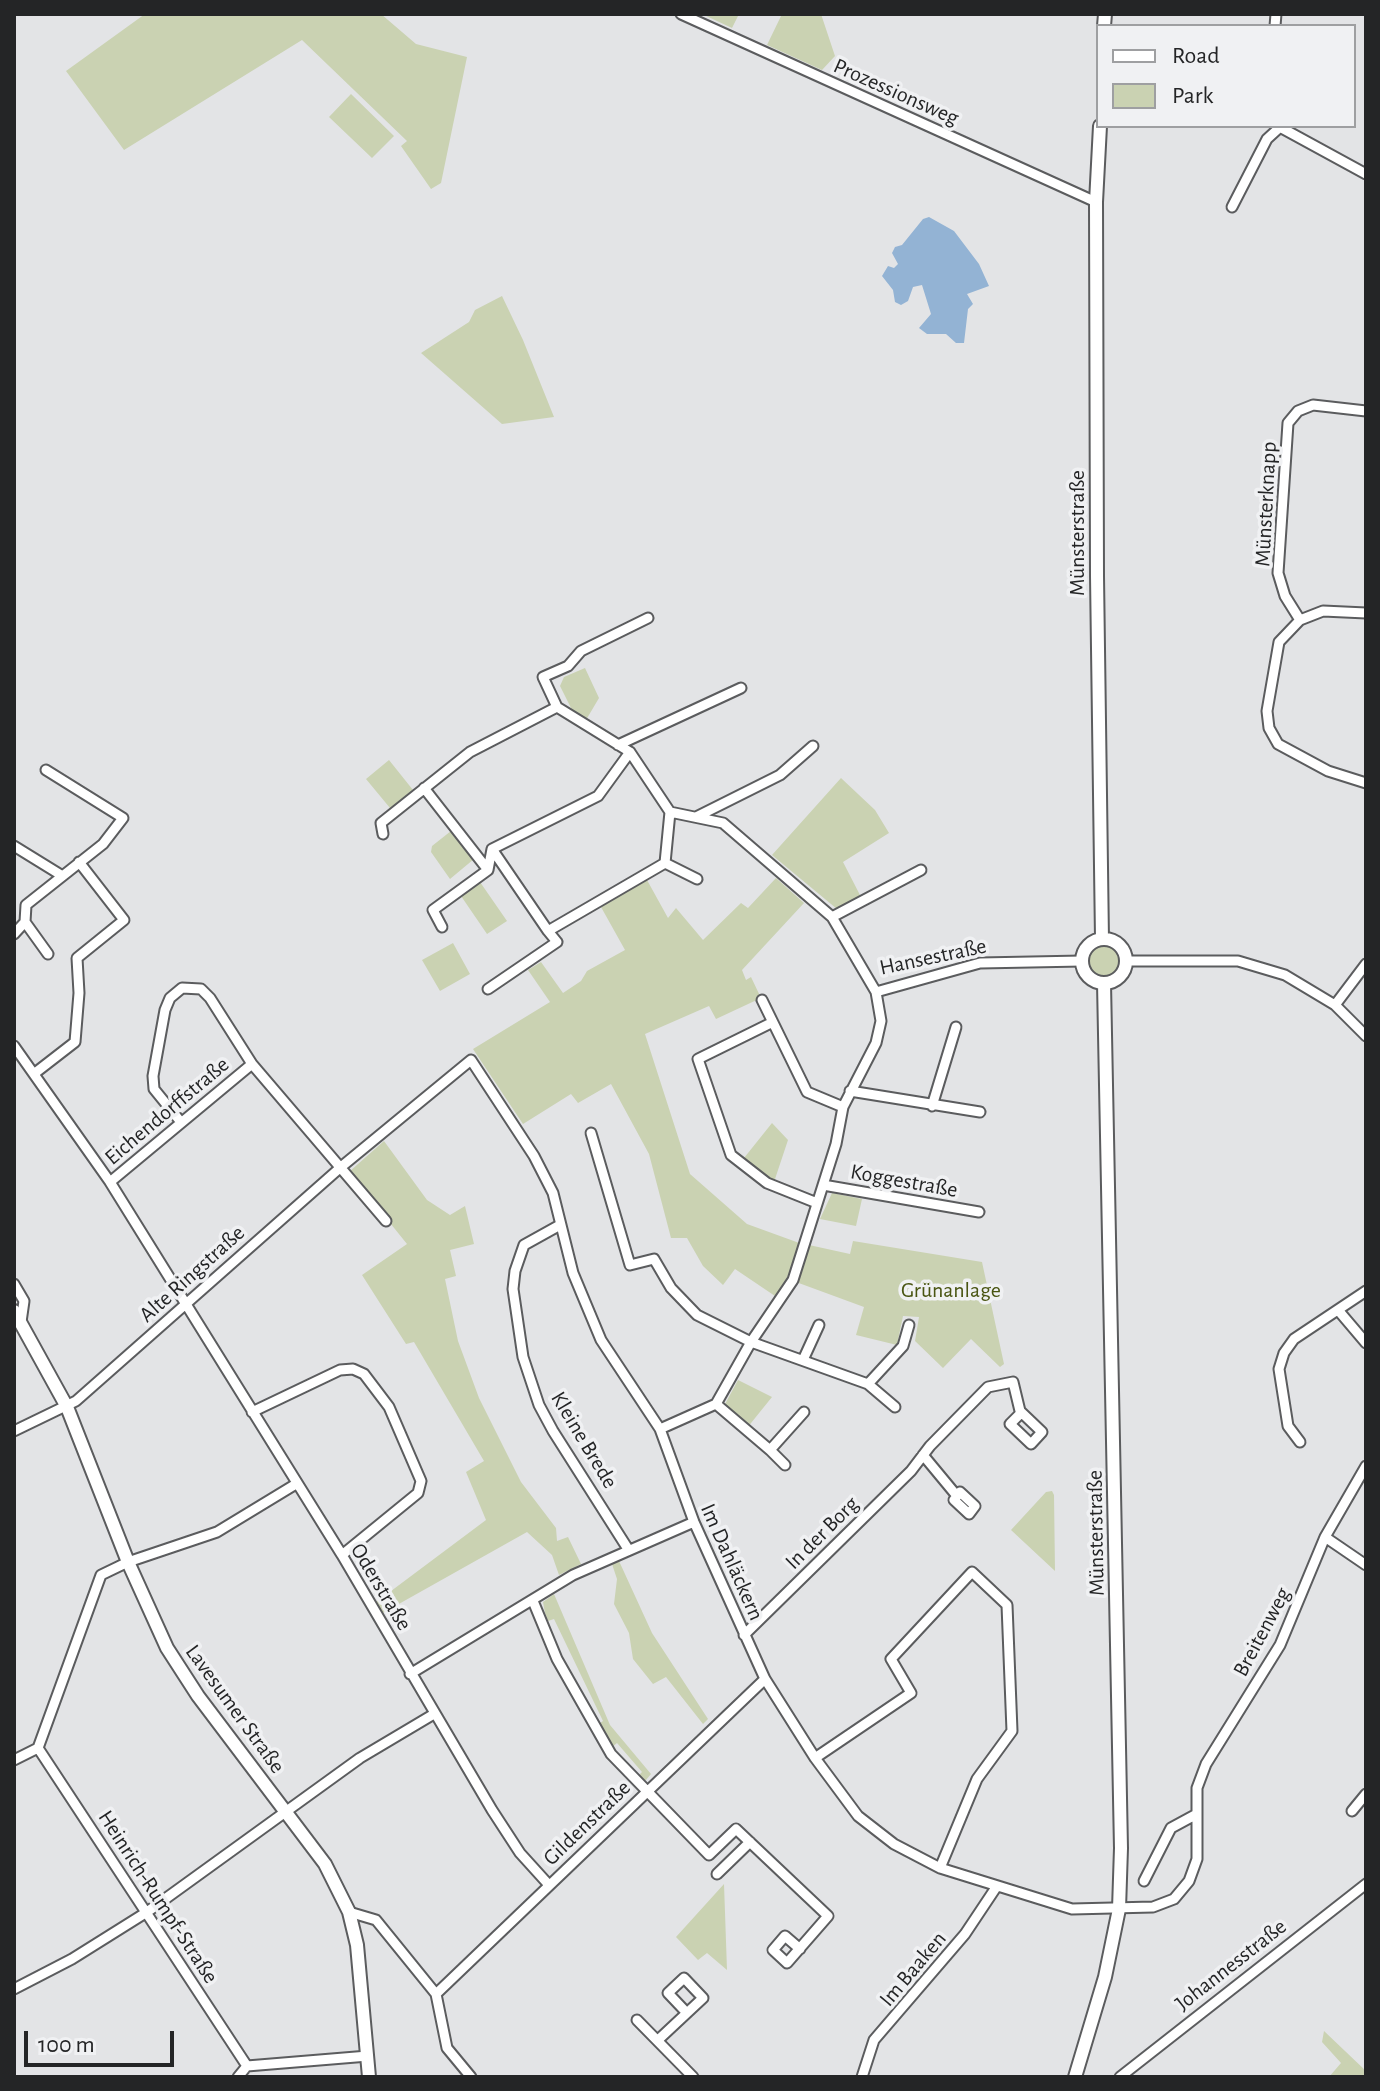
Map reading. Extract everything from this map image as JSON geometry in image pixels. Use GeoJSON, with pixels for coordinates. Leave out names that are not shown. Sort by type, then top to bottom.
{"type":"FeatureCollection","features":[{"type":"Feature","properties":{"kind":"main road","name":"Münsterstraße"},"geometry":{"type":"LineString","coordinates":[[1100,128],[1096,202],[1102,939]]}},
{"type":"Feature","properties":{"kind":"main road"},"geometry":{"type":"LineString","coordinates":[[1102,939],[1119,945],[1126,961],[1119,976],[1104,983],[1089,976],[1082,961],[1088,946],[1102,939]]}},
{"type":"Feature","properties":{"kind":"main road","name":"Münsterstraße"},"geometry":{"type":"LineString","coordinates":[[1075,2077],[1105,1977],[1119,1909],[1119,1686],[1104,983]]}},
{"type":"Feature","properties":{"kind":"main road","name":"Lavesumer Straße"},"geometry":{"type":"LineString","coordinates":[[17,1317],[67,1407],[128,1562],[167,1648],[198,1696],[325,1864],[349,1912],[357,1945],[369,2077]]}},
{"type":"Feature","properties":{"kind":"street","name":"Prozessionsweg"},"geometry":{"type":"LineString","coordinates":[[681,14],[1096,202]]}},
{"type":"Feature","properties":{"kind":"street"},"geometry":{"type":"LineString","coordinates":[[1232,207],[1267,139],[1277,128]]}},
{"type":"Feature","properties":{"kind":"street"},"geometry":{"type":"LineString","coordinates":[[1280,128],[1366,174]]}},
{"type":"Feature","properties":{"kind":"street","name":"Münsterknapp"},"geometry":{"type":"LineString","coordinates":[[1300,620],[1285,596],[1278,573],[1288,423],[1298,411],[1313,405],[1366,411]]}},
{"type":"Feature","properties":{"kind":"street"},"geometry":{"type":"LineString","coordinates":[[1366,613],[1323,611],[1300,620],[1279,642],[1267,711],[1269,728],[1278,744],[1328,771],[1366,783]]}},
{"type":"Feature","properties":{"kind":"street"},"geometry":{"type":"LineString","coordinates":[[648,618],[581,651],[568,666],[543,677],[557,707],[630,752],[670,812],[665,863]]}},
{"type":"Feature","properties":{"kind":"street"},"geometry":{"type":"LineString","coordinates":[[618,745],[741,688]]}},
{"type":"Feature","properties":{"kind":"street"},"geometry":{"type":"LineString","coordinates":[[383,834],[381,823],[470,752],[557,707]]}},
{"type":"Feature","properties":{"kind":"street"},"geometry":{"type":"LineString","coordinates":[[698,816],[780,775],[813,746]]}},
{"type":"Feature","properties":{"kind":"street"},"geometry":{"type":"LineString","coordinates":[[492,849],[598,796],[630,752]]}},
{"type":"Feature","properties":{"kind":"street"},"geometry":{"type":"LineString","coordinates":[[46,770],[123,818],[103,844],[26,905],[25,922],[48,954]]}},
{"type":"Feature","properties":{"kind":"street"},"geometry":{"type":"LineString","coordinates":[[424,788],[488,870]]}},
{"type":"Feature","properties":{"kind":"street","name":"Hansestraße"},"geometry":{"type":"LineString","coordinates":[[670,812],[723,823],[832,917],[876,992],[980,963],[1082,961]]}},
{"type":"Feature","properties":{"kind":"street"},"geometry":{"type":"LineString","coordinates":[[14,846],[61,875]]}},
{"type":"Feature","properties":{"kind":"street"},"geometry":{"type":"LineString","coordinates":[[442,927],[433,910],[488,870],[492,849]]}},
{"type":"Feature","properties":{"kind":"street"},"geometry":{"type":"LineString","coordinates":[[488,989],[557,942],[492,849]]}},
{"type":"Feature","properties":{"kind":"street"},"geometry":{"type":"LineString","coordinates":[[35,1073],[75,1042],[79,993],[77,958],[124,920],[79,862]]}},
{"type":"Feature","properties":{"kind":"street"},"geometry":{"type":"LineString","coordinates":[[665,863],[697,879]]}},
{"type":"Feature","properties":{"kind":"street"},"geometry":{"type":"LineString","coordinates":[[548,931],[665,863]]}},
{"type":"Feature","properties":{"kind":"street"},"geometry":{"type":"LineString","coordinates":[[832,917],[921,870]]}},
{"type":"Feature","properties":{"kind":"street"},"geometry":{"type":"LineString","coordinates":[[14,934],[25,922]]}},
{"type":"Feature","properties":{"kind":"street"},"geometry":{"type":"LineString","coordinates":[[1126,961],[1238,961],[1285,975],[1335,1005],[1366,1036]]}},
{"type":"Feature","properties":{"kind":"street"},"geometry":{"type":"LineString","coordinates":[[1335,1005],[1366,964]]}},
{"type":"Feature","properties":{"kind":"street"},"geometry":{"type":"LineString","coordinates":[[180,1121],[154,1089],[153,1076],[165,1010],[170,998],[182,988],[201,989],[210,998],[252,1064]]}},
{"type":"Feature","properties":{"kind":"street","name":"Koggestraße"},"geometry":{"type":"LineString","coordinates":[[716,1404],[751,1342],[793,1280],[800,1263],[843,1107],[880,1031],[881,1007],[876,992]]}},
{"type":"Feature","properties":{"kind":"street"},"geometry":{"type":"LineString","coordinates":[[762,1000],[807,1092],[843,1107]]}},
{"type":"Feature","properties":{"kind":"street"},"geometry":{"type":"LineString","coordinates":[[771,1023],[698,1059],[731,1155],[767,1183],[817,1203]]}},
{"type":"Feature","properties":{"kind":"street"},"geometry":{"type":"LineString","coordinates":[[932,1106],[956,1027]]}},
{"type":"Feature","properties":{"kind":"street"},"geometry":{"type":"LineString","coordinates":[[14,1047],[110,1182]]}},
{"type":"Feature","properties":{"kind":"street","name":"Im Dahläckern"},"geometry":{"type":"LineString","coordinates":[[471,1060],[534,1156],[553,1193],[573,1273],[601,1340],[660,1429],[694,1522],[765,1679],[815,1758],[858,1816],[894,1844],[940,1868],[1072,1909],[1119,1909]]}},
{"type":"Feature","properties":{"kind":"street","name":"Alte Ringstraße"},"geometry":{"type":"LineString","coordinates":[[14,1431],[67,1407],[341,1167],[471,1060]]}},
{"type":"Feature","properties":{"kind":"street","name":"Eichendorffstraße"},"geometry":{"type":"LineString","coordinates":[[184,1305],[110,1182],[252,1064],[341,1167]]}},
{"type":"Feature","properties":{"kind":"street"},"geometry":{"type":"LineString","coordinates":[[850,1091],[980,1112]]}},
{"type":"Feature","properties":{"kind":"street"},"geometry":{"type":"LineString","coordinates":[[591,1133],[630,1265],[654,1259],[671,1288],[697,1315],[751,1342],[868,1384],[895,1407]]}},
{"type":"Feature","properties":{"kind":"street"},"geometry":{"type":"LineString","coordinates":[[341,1167],[386,1221]]}},
{"type":"Feature","properties":{"kind":"street","name":"Koggestraße"},"geometry":{"type":"LineString","coordinates":[[823,1185],[979,1212]]}},
{"type":"Feature","properties":{"kind":"street","name":"Kleine Brede"},"geometry":{"type":"LineString","coordinates":[[560,1225],[524,1245],[515,1271],[513,1289],[523,1357],[539,1405],[553,1431],[628,1549]]}},
{"type":"Feature","properties":{"kind":"street","name":"Lavesumer Straße"},"geometry":{"type":"LineString","coordinates":[[14,1284],[24,1301],[17,1317]]}},
{"type":"Feature","properties":{"kind":"street"},"geometry":{"type":"LineString","coordinates":[[1300,1442],[1288,1426],[1279,1369],[1294,1339],[1366,1291]]}},
{"type":"Feature","properties":{"kind":"street","name":"Oderstraße"},"geometry":{"type":"LineString","coordinates":[[184,1305],[342,1555],[499,1821],[549,1885]]}},
{"type":"Feature","properties":{"kind":"street"},"geometry":{"type":"LineString","coordinates":[[1338,1310],[1366,1343]]}},
{"type":"Feature","properties":{"kind":"street"},"geometry":{"type":"LineString","coordinates":[[803,1360],[819,1325]]}},
{"type":"Feature","properties":{"kind":"street"},"geometry":{"type":"LineString","coordinates":[[868,1384],[903,1346],[909,1325]]}},
{"type":"Feature","properties":{"kind":"street"},"geometry":{"type":"LineString","coordinates":[[252,1412],[340,1370],[353,1369],[364,1374],[389,1407],[421,1481],[418,1493],[342,1555]]}},
{"type":"Feature","properties":{"kind":"street","name":"In der Borg"},"geometry":{"type":"LineString","coordinates":[[744,1635],[911,1471],[988,1387],[1013,1382],[1021,1413]]}},
{"type":"Feature","properties":{"kind":"street"},"geometry":{"type":"LineString","coordinates":[[660,1429],[716,1404],[785,1465]]}},
{"type":"Feature","properties":{"kind":"street"},"geometry":{"type":"LineString","coordinates":[[770,1450],[804,1412]]}},
{"type":"Feature","properties":{"kind":"street"},"geometry":{"type":"LineString","coordinates":[[923,1455],[957,1496]]}},
{"type":"Feature","properties":{"kind":"street","name":"Breitenweg"},"geometry":{"type":"LineString","coordinates":[[1119,1909],[1153,1907],[1174,1899],[1189,1881],[1197,1859],[1197,1788],[1206,1764],[1280,1645],[1325,1537],[1366,1466]]}},
{"type":"Feature","properties":{"kind":"street"},"geometry":{"type":"LineString","coordinates":[[14,1760],[38,1748],[101,1575],[128,1562],[217,1532],[296,1484]]}},
{"type":"Feature","properties":{"kind":"street"},"geometry":{"type":"LineString","coordinates":[[410,1674],[573,1575],[694,1522]]}},
{"type":"Feature","properties":{"kind":"street"},"geometry":{"type":"LineString","coordinates":[[1325,1537],[1366,1565]]}},
{"type":"Feature","properties":{"kind":"street"},"geometry":{"type":"LineString","coordinates":[[815,1758],[911,1693],[891,1659],[972,1572],[1007,1605],[1012,1731],[977,1779],[940,1868]]}},
{"type":"Feature","properties":{"kind":"street"},"geometry":{"type":"LineString","coordinates":[[533,1601],[557,1659],[604,1743],[647,1791],[709,1855],[720,1871],[750,1842]]}},
{"type":"Feature","properties":{"kind":"street","name":"Gildenstraße"},"geometry":{"type":"LineString","coordinates":[[436,1994],[765,1679]]}},
{"type":"Feature","properties":{"kind":"street"},"geometry":{"type":"LineString","coordinates":[[14,1989],[72,1959],[147,1912],[360,1758],[434,1714]]}},
{"type":"Feature","properties":{"kind":"street","name":"Heinrich-Rumpf-Straße"},"geometry":{"type":"LineString","coordinates":[[38,1748],[247,2066]]}},
{"type":"Feature","properties":{"kind":"street"},"geometry":{"type":"LineString","coordinates":[[1352,1811],[1366,1794]]}},
{"type":"Feature","properties":{"kind":"street"},"geometry":{"type":"LineString","coordinates":[[1144,1881],[1171,1828],[1195,1815]]}},
{"type":"Feature","properties":{"kind":"street"},"geometry":{"type":"LineString","coordinates":[[709,1855],[736,1829],[828,1916],[800,1949]]}},
{"type":"Feature","properties":{"kind":"street","name":"Johannesstraße"},"geometry":{"type":"LineString","coordinates":[[1120,2077],[1366,1884]]}},
{"type":"Feature","properties":{"kind":"street","name":"Im Baaken"},"geometry":{"type":"LineString","coordinates":[[862,2077],[874,2040],[965,1934],[997,1886]]}},
{"type":"Feature","properties":{"kind":"street"},"geometry":{"type":"LineString","coordinates":[[349,1912],[376,1920],[436,1994],[447,2048],[471,2077]]}},
{"type":"Feature","properties":{"kind":"street"},"geometry":{"type":"LineString","coordinates":[[658,2040],[686,2012]]}},
{"type":"Feature","properties":{"kind":"street"},"geometry":{"type":"LineString","coordinates":[[637,2020],[693,2077]]}},
{"type":"Feature","properties":{"kind":"street"},"geometry":{"type":"LineString","coordinates":[[238,2077],[247,2066],[368,2056]]}},
{"type":"Feature","properties":{"kind":"green space"},"geometry":{"type":"Polygon","coordinates":[[[145,14],[381,14],[416,44],[467,57],[441,183],[431,189],[401,146],[407,141],[302,40],[124,150],[66,71],[145,14]]]}},
{"type":"Feature","properties":{"kind":"green space"},"geometry":{"type":"Polygon","coordinates":[[[702,14],[739,14],[732,28],[702,14]]]}},
{"type":"Feature","properties":{"kind":"green space"},"geometry":{"type":"Polygon","coordinates":[[[782,14],[821,14],[835,56],[822,70],[767,45],[782,14]]]}},
{"type":"Feature","properties":{"kind":"green space"},"geometry":{"type":"Polygon","coordinates":[[[351,94],[394,136],[372,158],[329,117],[351,94]]]}},
{"type":"Feature","properties":{"kind":"green space"},"geometry":{"type":"Polygon","coordinates":[[[502,296],[554,417],[502,424],[421,353],[469,322],[475,310],[502,296]]]}},
{"type":"Feature","properties":{"kind":"green space"},"geometry":{"type":"Polygon","coordinates":[[[585,668],[599,698],[586,720],[573,712],[560,686],[564,677],[585,668]]]}},
{"type":"Feature","properties":{"kind":"green space"},"geometry":{"type":"Polygon","coordinates":[[[389,760],[413,790],[390,808],[366,779],[389,760]]]}},
{"type":"Feature","properties":{"kind":"green space"},"geometry":{"type":"Polygon","coordinates":[[[841,778],[875,810],[889,833],[843,862],[861,897],[837,909],[772,855],[841,778]]]}},
{"type":"Feature","properties":{"kind":"green space"},"geometry":{"type":"Polygon","coordinates":[[[451,831],[474,859],[450,879],[431,852],[432,846],[451,831]]]}},
{"type":"Feature","properties":{"kind":"green space"},"geometry":{"type":"Polygon","coordinates":[[[776,878],[804,903],[742,970],[746,980],[751,977],[761,998],[716,1019],[709,1006],[645,1034],[690,1174],[747,1224],[802,1244],[790,1279],[775,1296],[735,1269],[723,1285],[703,1266],[687,1238],[671,1238],[649,1154],[611,1084],[578,1103],[571,1094],[523,1124],[473,1049],[550,1002],[528,970],[541,962],[563,993],[581,981],[587,971],[625,950],[601,907],[647,880],[668,918],[676,908],[703,940],[741,903],[748,908],[776,878]]]}},
{"type":"Feature","properties":{"kind":"green space"},"geometry":{"type":"Polygon","coordinates":[[[480,882],[507,921],[487,934],[461,896],[480,882]]]}},
{"type":"Feature","properties":{"kind":"green space"},"geometry":{"type":"Polygon","coordinates":[[[453,943],[470,974],[440,991],[422,960],[453,943]]]}},
{"type":"Feature","properties":{"kind":"green space"},"geometry":{"type":"Polygon","coordinates":[[[1104,945],[1115,950],[1120,961],[1115,972],[1104,977],[1093,972],[1088,961],[1093,950],[1104,945]]]}},
{"type":"Feature","properties":{"kind":"green space"},"geometry":{"type":"Polygon","coordinates":[[[772,1123],[788,1140],[774,1182],[744,1158],[772,1123]]]}},
{"type":"Feature","properties":{"kind":"green space"},"geometry":{"type":"Polygon","coordinates":[[[384,1141],[427,1200],[450,1215],[465,1206],[474,1244],[450,1250],[456,1276],[445,1279],[458,1341],[479,1398],[521,1482],[556,1528],[557,1541],[568,1537],[581,1564],[559,1575],[552,1555],[527,1532],[381,1614],[375,1603],[486,1520],[466,1472],[484,1461],[414,1342],[406,1344],[362,1275],[407,1244],[349,1172],[384,1141]]]}},
{"type":"Feature","properties":{"kind":"green space"},"geometry":{"type":"Polygon","coordinates":[[[832,1193],[862,1199],[856,1226],[820,1219],[832,1193]]]}},
{"type":"Feature","properties":{"kind":"green space","name":"Grünanlage"},"geometry":{"type":"Polygon","coordinates":[[[853,1241],[982,1262],[1004,1364],[1000,1367],[971,1339],[943,1368],[915,1341],[919,1317],[903,1316],[897,1345],[856,1335],[864,1307],[796,1282],[809,1245],[850,1254],[853,1241]]]}},
{"type":"Feature","properties":{"kind":"green space"},"geometry":{"type":"Polygon","coordinates":[[[738,1380],[772,1397],[747,1428],[724,1406],[738,1380]]]}},
{"type":"Feature","properties":{"kind":"green space"},"geometry":{"type":"Polygon","coordinates":[[[1052,1491],[1055,1571],[1011,1530],[1046,1492],[1052,1491]]]}},
{"type":"Feature","properties":{"kind":"green space"},"geometry":{"type":"Polygon","coordinates":[[[619,1561],[652,1633],[708,1719],[703,1724],[666,1677],[653,1684],[633,1659],[629,1633],[614,1604],[617,1579],[612,1564],[619,1561]]]}},
{"type":"Feature","properties":{"kind":"green space"},"geometry":{"type":"Polygon","coordinates":[[[554,1594],[610,1725],[651,1774],[646,1780],[637,1777],[642,1772],[617,1743],[611,1748],[597,1725],[603,1721],[554,1619],[548,1621],[545,1613],[543,1602],[554,1594]]]}},
{"type":"Feature","properties":{"kind":"green space"},"geometry":{"type":"Polygon","coordinates":[[[724,1884],[727,1970],[707,1953],[698,1960],[676,1937],[724,1884]]]}},
{"type":"Feature","properties":{"kind":"green space"},"geometry":{"type":"Polygon","coordinates":[[[1324,2031],[1366,2071],[1366,2077],[1329,2077],[1341,2063],[1322,2042],[1324,2031]]]}},
{"type":"Feature","properties":{"kind":"water"},"geometry":{"type":"Polygon","coordinates":[[[929,217],[954,231],[979,264],[989,286],[967,294],[973,304],[968,309],[964,343],[956,343],[946,334],[927,334],[919,328],[931,314],[922,285],[913,287],[908,301],[901,305],[895,302],[893,290],[882,276],[888,266],[894,268],[898,264],[892,253],[895,247],[902,245],[923,219],[929,217]]]}}]}
